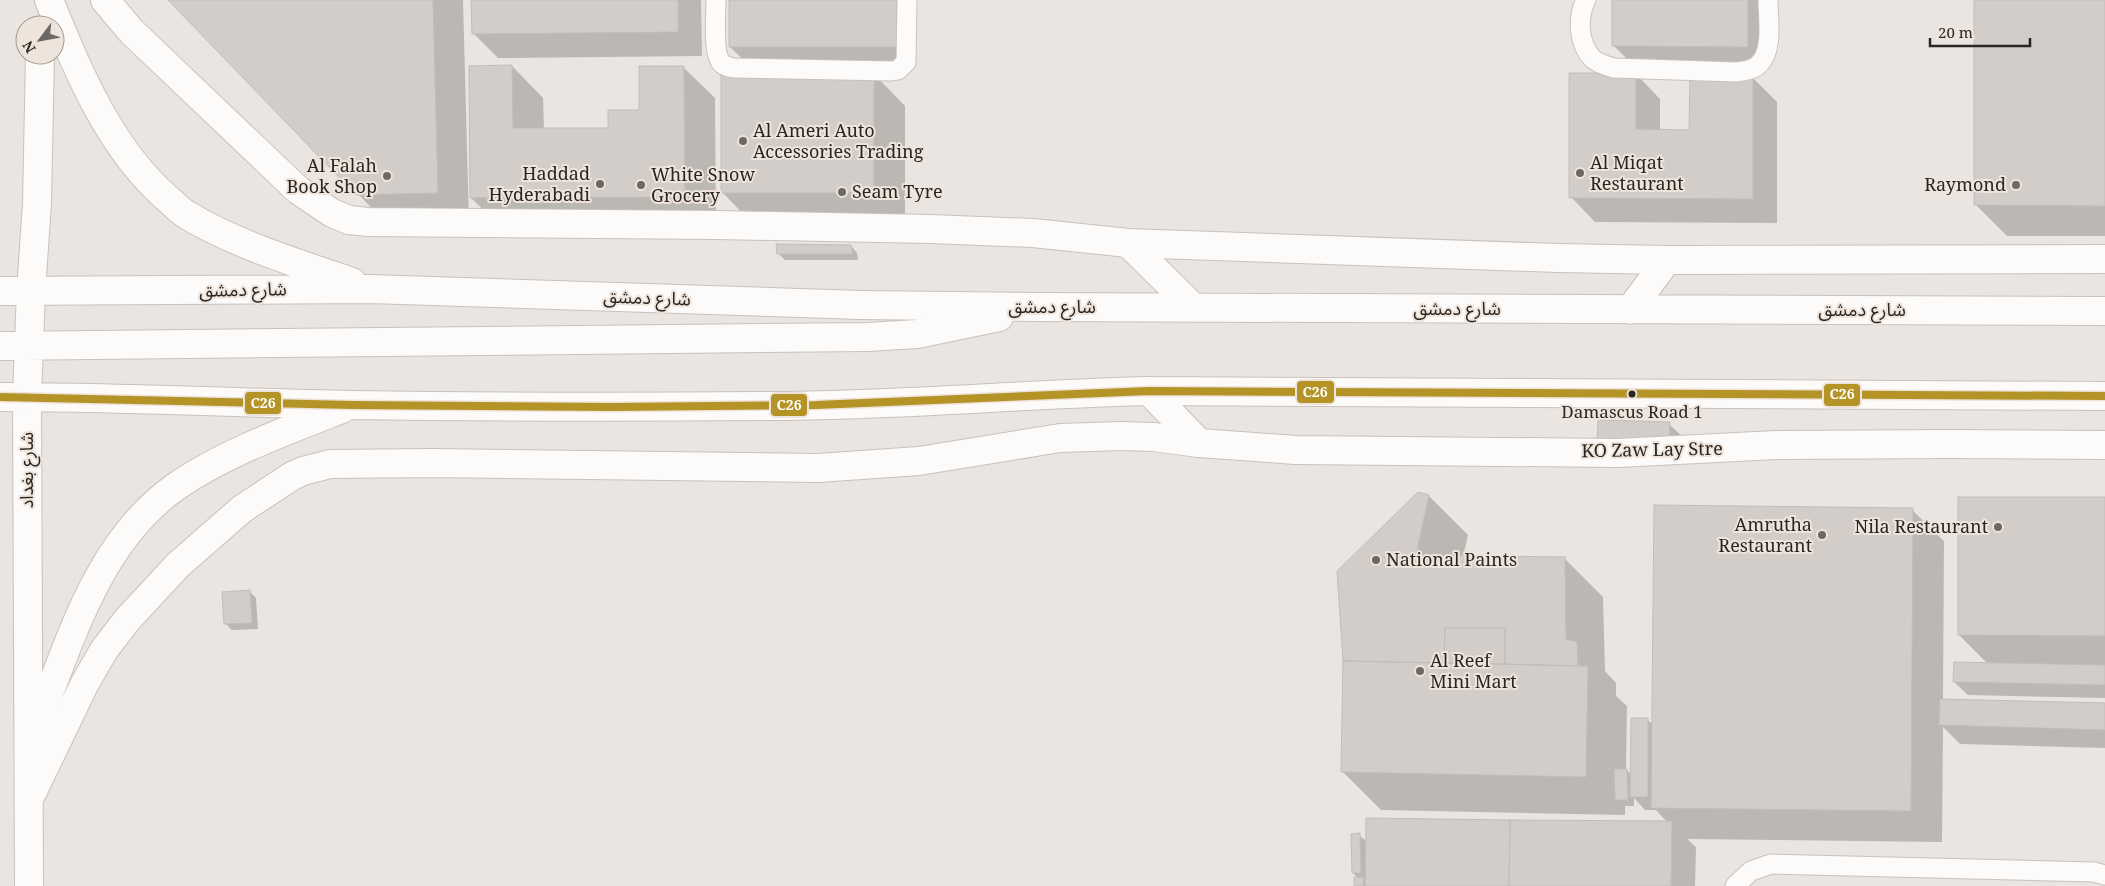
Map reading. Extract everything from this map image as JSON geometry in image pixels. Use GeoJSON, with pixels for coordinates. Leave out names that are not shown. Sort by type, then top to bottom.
{"type":"FeatureCollection","features":[{"type":"Feature","properties":{"kind":"main road"},"geometry":{"type":"LineString","coordinates":[[41,15],[42,0]]}},
{"type":"Feature","properties":{"kind":"main road"},"geometry":{"type":"LineString","coordinates":[[49,0],[68,47],[93,98],[128,156],[149,183],[186,214],[223,233],[266,252],[370,289]]}},
{"type":"Feature","properties":{"kind":"main road"},"geometry":{"type":"LineString","coordinates":[[106,0],[131,31],[298,190],[318,205],[349,220],[368,222],[697,224],[931,229],[1033,234],[1128,243],[1667,260],[2105,259]]}},
{"type":"Feature","properties":{"kind":"main road","name":"شارع بغداد"},"geometry":{"type":"LineString","coordinates":[[29,886],[30,743],[27,397],[36,203],[40,65]]}},
{"type":"Feature","properties":{"kind":"main road"},"geometry":{"type":"LineString","coordinates":[[1128,243],[1194,308]]}},
{"type":"Feature","properties":{"kind":"main road"},"geometry":{"type":"LineString","coordinates":[[1630,310],[1667,260]]}},
{"type":"Feature","properties":{"kind":"main road","name":"شارع دمشق"},"geometry":{"type":"LineString","coordinates":[[0,291],[370,289],[861,305],[1038,307],[2105,311]]}},
{"type":"Feature","properties":{"kind":"main road"},"geometry":{"type":"LineString","coordinates":[[0,346],[867,337],[916,334],[1038,307]]}},
{"type":"Feature","properties":{"kind":"main road"},"geometry":{"type":"LineString","coordinates":[[0,397],[124,397],[352,405],[863,405],[1051,393],[1149,391],[2105,396]]}},
{"type":"Feature","properties":{"kind":"main road"},"geometry":{"type":"LineString","coordinates":[[1149,391],[1199,443]]}},
{"type":"Feature","properties":{"kind":"main road"},"geometry":{"type":"LineString","coordinates":[[30,743],[83,608],[102,570],[122,541],[150,508],[175,487],[222,460],[264,440],[352,405]]}},
{"type":"Feature","properties":{"kind":"main road","name":"KO Zaw Lay Stre"},"geometry":{"type":"LineString","coordinates":[[30,796],[85,683],[104,650],[127,620],[178,565],[242,510],[280,483],[303,471],[330,464],[432,463],[818,468],[920,461],[1060,438],[1153,437],[1199,443],[1296,450],[1618,453],[1776,446],[2105,445]]}},
{"type":"Feature","properties":{"kind":"lane"},"geometry":{"type":"LineString","coordinates":[[716,0],[717,54],[721,63],[725,66],[734,68],[892,70],[898,70],[906,62],[907,0]]}},
{"type":"Feature","properties":{"kind":"lane"},"geometry":{"type":"LineString","coordinates":[[1586,0],[1580,17],[1580,32],[1585,48],[1593,58],[1602,64],[1614,68],[1736,72],[1750,70],[1761,63],[1764,57],[1767,43],[1768,0]]}},
{"type":"Feature","properties":{"kind":"lane"},"geometry":{"type":"LineString","coordinates":[[1735,886],[1751,871],[1771,864],[2094,872],[2105,875]]}},
{"type":"Feature","properties":{"kind":"building"},"geometry":{"type":"Polygon","coordinates":[[[168,0],[433,0],[438,193],[356,195],[168,0]]]}},
{"type":"Feature","properties":{"kind":"building"},"geometry":{"type":"Polygon","coordinates":[[[471,0],[678,0],[678,32],[472,34],[471,0]]]}},
{"type":"Feature","properties":{"kind":"building"},"geometry":{"type":"Polygon","coordinates":[[[729,0],[897,0],[897,47],[729,47],[729,0]]]}},
{"type":"Feature","properties":{"kind":"building"},"geometry":{"type":"Polygon","coordinates":[[[1612,0],[1748,0],[1748,47],[1612,46],[1612,0]]]}},
{"type":"Feature","properties":{"kind":"building"},"geometry":{"type":"Polygon","coordinates":[[[1974,0],[2105,0],[2105,206],[1974,205],[1974,0]]]}},
{"type":"Feature","properties":{"kind":"building"},"geometry":{"type":"Polygon","coordinates":[[[512,65],[513,128],[608,128],[608,110],[639,110],[639,66],[684,66],[685,197],[470,198],[469,66],[512,65]]]}},
{"type":"Feature","properties":{"kind":"building"},"geometry":{"type":"Polygon","coordinates":[[[721,72],[874,73],[874,193],[721,193],[721,72]]]}},
{"type":"Feature","properties":{"kind":"building"},"geometry":{"type":"Polygon","coordinates":[[[1569,73],[1636,73],[1636,129],[1689,130],[1690,75],[1753,76],[1753,199],[1569,198],[1569,73]]]}},
{"type":"Feature","properties":{"kind":"building"},"geometry":{"type":"Polygon","coordinates":[[[776,244],[851,245],[853,254],[777,254],[776,244]]]}},
{"type":"Feature","properties":{"kind":"building"},"geometry":{"type":"Polygon","coordinates":[[[1598,420],[1670,422],[1669,444],[1597,443],[1598,420]]]}},
{"type":"Feature","properties":{"kind":"building"},"geometry":{"type":"Polygon","coordinates":[[[1418,492],[1429,495],[1416,555],[1565,557],[1566,639],[1577,642],[1578,666],[1505,664],[1505,628],[1445,628],[1444,663],[1343,661],[1337,571],[1418,492]]]}},
{"type":"Feature","properties":{"kind":"building"},"geometry":{"type":"Polygon","coordinates":[[[1958,497],[2105,497],[2105,636],[1958,635],[1958,497]]]}},
{"type":"Feature","properties":{"kind":"building"},"geometry":{"type":"Polygon","coordinates":[[[1654,505],[1913,508],[1911,811],[1651,808],[1654,505]]]}},
{"type":"Feature","properties":{"kind":"building"},"geometry":{"type":"Polygon","coordinates":[[[250,590],[252,623],[224,624],[222,592],[250,590]]]}},
{"type":"Feature","properties":{"kind":"building"},"geometry":{"type":"Polygon","coordinates":[[[1445,628],[1505,628],[1505,664],[1444,663],[1445,628]]]}},
{"type":"Feature","properties":{"kind":"building"},"geometry":{"type":"Polygon","coordinates":[[[1343,661],[1588,666],[1586,777],[1341,772],[1343,661]]]}},
{"type":"Feature","properties":{"kind":"building"},"geometry":{"type":"Polygon","coordinates":[[[1954,662],[2105,665],[2105,685],[1953,682],[1954,662]]]}},
{"type":"Feature","properties":{"kind":"building"},"geometry":{"type":"Polygon","coordinates":[[[1940,699],[2105,703],[2105,730],[1939,725],[1940,699]]]}},
{"type":"Feature","properties":{"kind":"building"},"geometry":{"type":"Polygon","coordinates":[[[1631,718],[1648,718],[1648,797],[1630,797],[1631,718]]]}},
{"type":"Feature","properties":{"kind":"building"},"geometry":{"type":"Polygon","coordinates":[[[1614,769],[1627,769],[1628,800],[1615,800],[1614,769]]]}},
{"type":"Feature","properties":{"kind":"building"},"geometry":{"type":"Polygon","coordinates":[[[1366,818],[1510,820],[1509,886],[1365,886],[1366,818]]]}},
{"type":"Feature","properties":{"kind":"building"},"geometry":{"type":"Polygon","coordinates":[[[1510,820],[1672,821],[1671,886],[1509,886],[1510,820]]]}},
{"type":"Feature","properties":{"kind":"building"},"geometry":{"type":"Polygon","coordinates":[[[1360,833],[1361,873],[1352,873],[1351,834],[1360,833]]]}},
{"type":"Feature","properties":{"kind":"building"},"geometry":{"type":"Polygon","coordinates":[[[1354,877],[1364,877],[1363,886],[1354,886],[1354,877]]]}},
{"type":"Feature","properties":{"kind":"transit line","name":"C26"},"geometry":{"type":"LineString","coordinates":[[0,397],[352,405],[612,407],[816,405],[1149,391],[2105,396]]}},
{"type":"Feature","properties":{"kind":"place","name":"Al Ameri Auto Accessories Trading"},"geometry":{"type":"Point","coordinates":[743,141]}},
{"type":"Feature","properties":{"kind":"place","name":"Al Miqat Restaurant"},"geometry":{"type":"Point","coordinates":[1580,173]}},
{"type":"Feature","properties":{"kind":"place","name":"Al Falah Book Shop"},"geometry":{"type":"Point","coordinates":[387,176]}},
{"type":"Feature","properties":{"kind":"place","name":"Haddad Hyderabadi"},"geometry":{"type":"Point","coordinates":[600,184]}},
{"type":"Feature","properties":{"kind":"place","name":"White Snow Grocery"},"geometry":{"type":"Point","coordinates":[641,185]}},
{"type":"Feature","properties":{"kind":"place","name":"Raymond"},"geometry":{"type":"Point","coordinates":[2016,185]}},
{"type":"Feature","properties":{"kind":"place","name":"Seam Tyre"},"geometry":{"type":"Point","coordinates":[842,192]}},
{"type":"Feature","properties":{"kind":"place","name":"Damascus Road 1"},"geometry":{"type":"Point","coordinates":[1632,394]}},
{"type":"Feature","properties":{"kind":"place","name":"Nila Restaurant"},"geometry":{"type":"Point","coordinates":[1998,527]}},
{"type":"Feature","properties":{"kind":"place","name":"Amrutha Restaurant"},"geometry":{"type":"Point","coordinates":[1822,535]}},
{"type":"Feature","properties":{"kind":"place","name":"National Paints"},"geometry":{"type":"Point","coordinates":[1376,560]}},
{"type":"Feature","properties":{"kind":"place","name":"Al Reef Mini Mart"},"geometry":{"type":"Point","coordinates":[1420,671]}}]}
